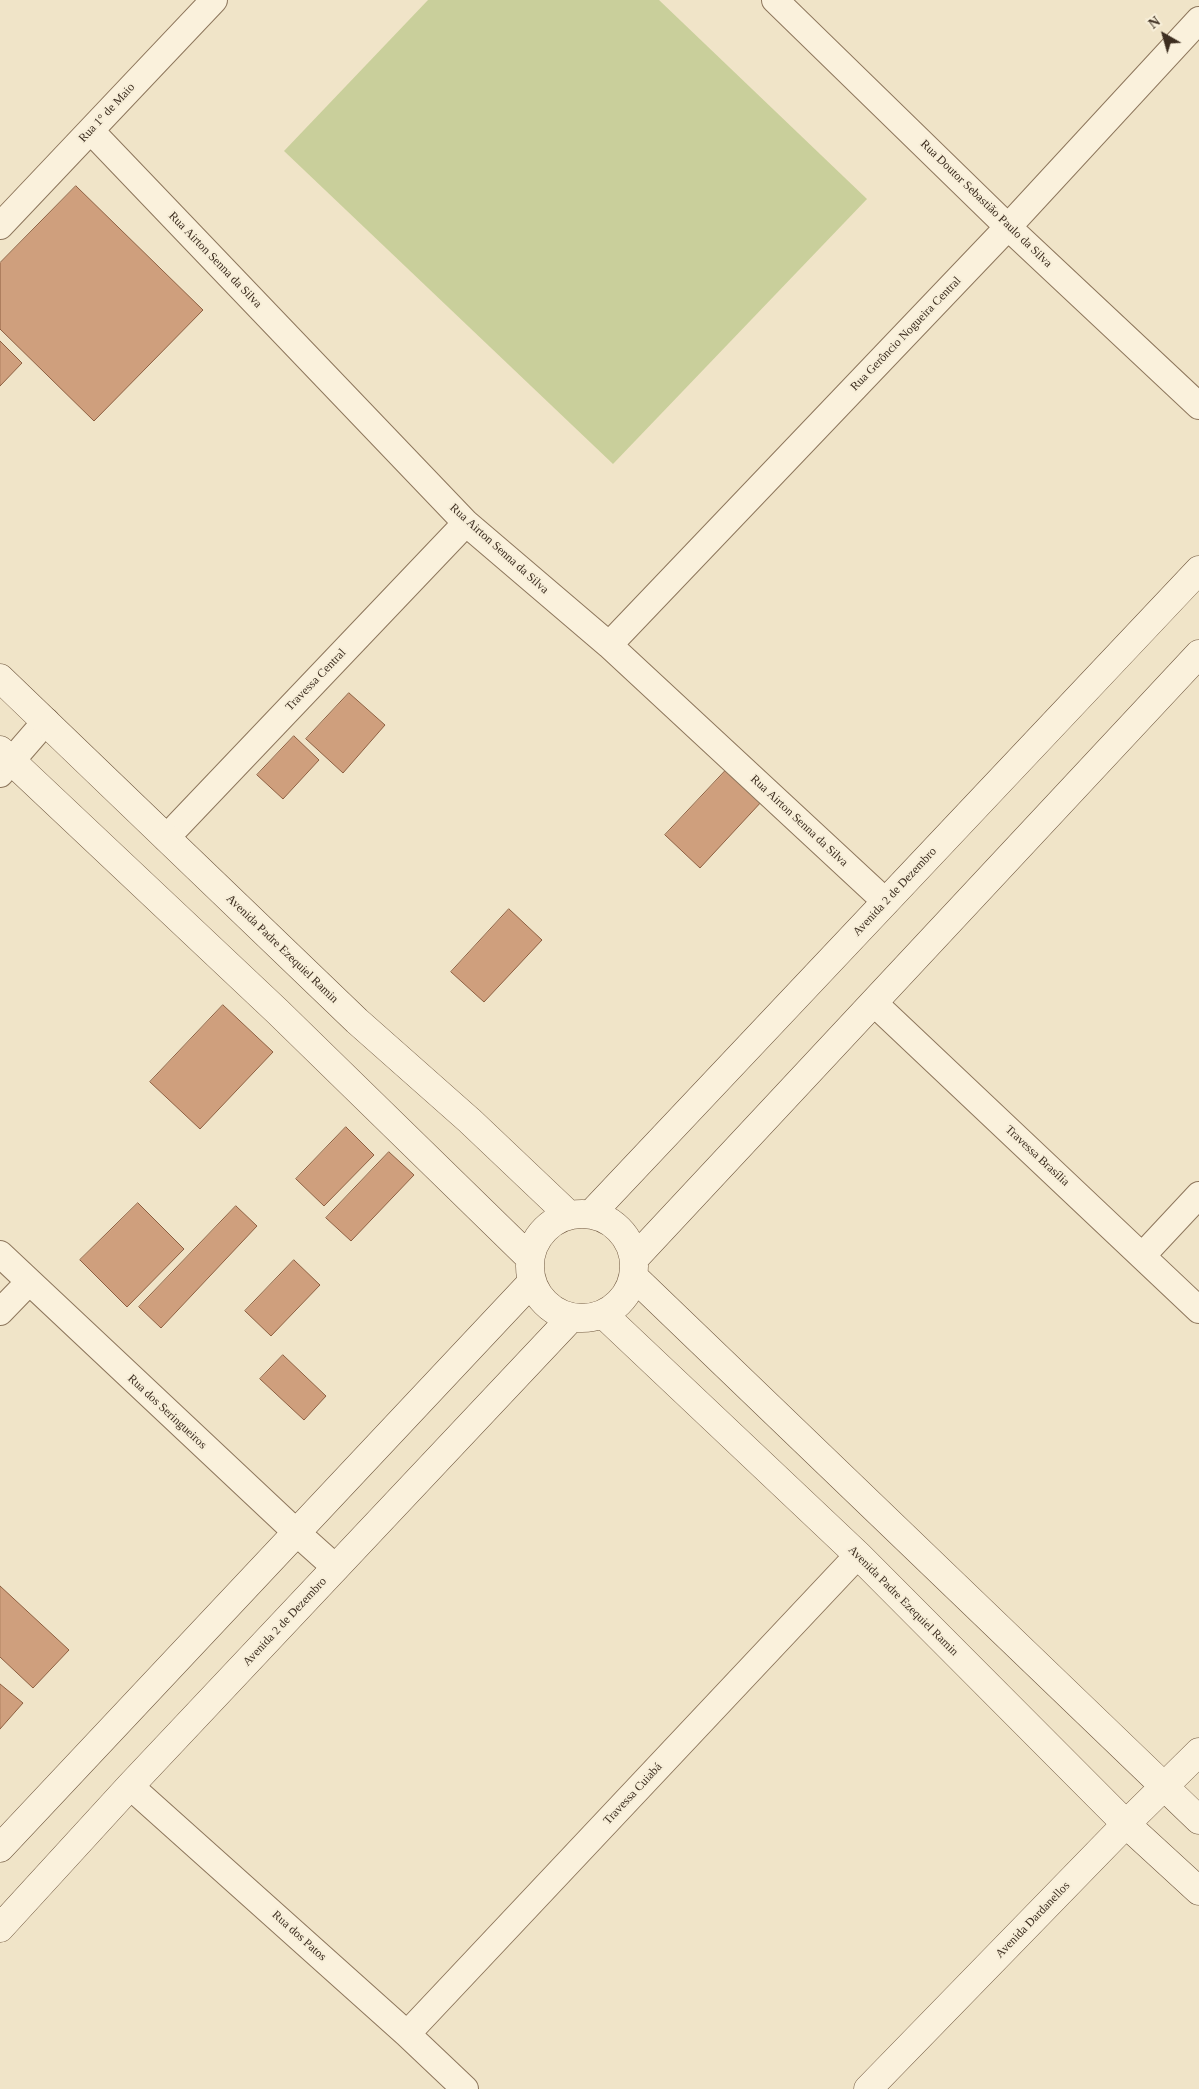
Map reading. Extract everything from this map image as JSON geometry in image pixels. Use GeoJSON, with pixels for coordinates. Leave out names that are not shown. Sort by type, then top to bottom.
{"type":"FeatureCollection","features":[{"type":"Feature","properties":{"kind":"street","name":"Rua 1° de Maio"},"geometry":{"type":"LineString","coordinates":[[0,226],[214,0]]}},
{"type":"Feature","properties":{"kind":"street","name":"Rua Doutor Sebastião Paulo da Silva"},"geometry":{"type":"LineString","coordinates":[[775,0],[1008,227],[1199,406]]}},
{"type":"Feature","properties":{"kind":"street","name":"Rua Gerôncio Nogueira Central"},"geometry":{"type":"LineString","coordinates":[[610,645],[1008,227],[1199,20]]}},
{"type":"Feature","properties":{"kind":"street","name":"Rua Airton Senna da Silva"},"geometry":{"type":"LineString","coordinates":[[91,130],[466,523],[610,645],[886,902]]}},
{"type":"Feature","properties":{"kind":"street","name":"Travessa Central"},"geometry":{"type":"LineString","coordinates":[[166,838],[466,523]]}},
{"type":"Feature","properties":{"kind":"street","name":"Avenida 2 de Dezembro"},"geometry":{"type":"LineString","coordinates":[[580,1214],[886,902],[1199,570]]}},
{"type":"Feature","properties":{"kind":"street"},"geometry":{"type":"LineString","coordinates":[[46,721],[4,761],[278,1012],[530,1270],[540,1299],[570,1318],[587,1319],[603,1314],[628,1292],[634,1267],[874,1003],[1199,654]]}},
{"type":"Feature","properties":{"kind":"street","name":"Avenida Padre Ezequiel Ramin"},"geometry":{"type":"LineString","coordinates":[[0,678],[358,1020],[470,1121],[580,1214]]}},
{"type":"Feature","properties":{"kind":"street","name":"Travessa Brasília"},"geometry":{"type":"LineString","coordinates":[[874,1003],[1143,1255],[1199,1310]]}},
{"type":"Feature","properties":{"kind":"street"},"geometry":{"type":"LineString","coordinates":[[1143,1255],[1199,1195]]}},
{"type":"Feature","properties":{"kind":"street"},"geometry":{"type":"LineString","coordinates":[[0,1848],[296,1533],[530,1270],[554,1220],[580,1214],[620,1230],[634,1267],[1199,1820]]}},
{"type":"Feature","properties":{"kind":"street","name":"Rua dos Seringueiros"},"geometry":{"type":"LineString","coordinates":[[0,1254],[296,1533],[336,1568]]}},
{"type":"Feature","properties":{"kind":"street"},"geometry":{"type":"LineString","coordinates":[[0,1312],[29,1282]]}},
{"type":"Feature","properties":{"kind":"street","name":"Avenida Padre Ezequiel Ramin"},"geometry":{"type":"LineString","coordinates":[[603,1314],[858,1555],[1126,1824],[1199,1891]]}},
{"type":"Feature","properties":{"kind":"street","name":"Avenida 2 de Dezembro"},"geometry":{"type":"LineString","coordinates":[[0,1928],[130,1786],[570,1318]]}},
{"type":"Feature","properties":{"kind":"street","name":"Travessa Cuiabá"},"geometry":{"type":"LineString","coordinates":[[407,2034],[858,1555]]}},
{"type":"Feature","properties":{"kind":"street","name":"Avenida Dardanellos"},"geometry":{"type":"LineString","coordinates":[[868,2089],[1126,1824],[1165,1788],[1199,1752]]}},
{"type":"Feature","properties":{"kind":"street","name":"Rua dos Patos"},"geometry":{"type":"LineString","coordinates":[[130,1786],[407,2034],[465,2089]]}},
{"type":"Feature","properties":{"kind":"green space"},"geometry":{"type":"Polygon","coordinates":[[[428,0],[659,0],[867,199],[613,464],[284,151],[428,0]]]}},
{"type":"Feature","properties":{"kind":"building"},"geometry":{"type":"Polygon","coordinates":[[[76,186],[203,310],[94,421],[0,329],[0,263],[76,186]]]}},
{"type":"Feature","properties":{"kind":"building"},"geometry":{"type":"Polygon","coordinates":[[[0,341],[22,363],[0,386],[0,341]]]}},
{"type":"Feature","properties":{"kind":"building"},"geometry":{"type":"Polygon","coordinates":[[[349,693],[385,725],[343,773],[306,739],[349,693]]]}},
{"type":"Feature","properties":{"kind":"building"},"geometry":{"type":"Polygon","coordinates":[[[294,736],[319,760],[283,799],[257,775],[294,736]]]}},
{"type":"Feature","properties":{"kind":"building"},"geometry":{"type":"Polygon","coordinates":[[[728,768],[763,800],[700,868],[665,835],[728,768]]]}},
{"type":"Feature","properties":{"kind":"building"},"geometry":{"type":"Polygon","coordinates":[[[509,909],[542,940],[484,1002],[451,972],[509,909]]]}},
{"type":"Feature","properties":{"kind":"building"},"geometry":{"type":"Polygon","coordinates":[[[223,1005],[273,1052],[200,1129],[150,1082],[223,1005]]]}},
{"type":"Feature","properties":{"kind":"building"},"geometry":{"type":"Polygon","coordinates":[[[346,1127],[374,1155],[324,1206],[296,1179],[346,1127]]]}},
{"type":"Feature","properties":{"kind":"building"},"geometry":{"type":"Polygon","coordinates":[[[389,1152],[414,1175],[351,1241],[326,1218],[389,1152]]]}},
{"type":"Feature","properties":{"kind":"building"},"geometry":{"type":"Polygon","coordinates":[[[138,1203],[184,1249],[127,1307],[80,1260],[138,1203]]]}},
{"type":"Feature","properties":{"kind":"building"},"geometry":{"type":"Polygon","coordinates":[[[236,1206],[257,1226],[161,1328],[139,1307],[236,1206]]]}},
{"type":"Feature","properties":{"kind":"building"},"geometry":{"type":"Polygon","coordinates":[[[294,1260],[320,1285],[271,1336],[245,1311],[294,1260]]]}},
{"type":"Feature","properties":{"kind":"building"},"geometry":{"type":"Polygon","coordinates":[[[283,1355],[326,1396],[304,1420],[260,1379],[283,1355]]]}},
{"type":"Feature","properties":{"kind":"building"},"geometry":{"type":"Polygon","coordinates":[[[0,1586],[69,1650],[33,1688],[0,1657],[0,1586]]]}},
{"type":"Feature","properties":{"kind":"building"},"geometry":{"type":"Polygon","coordinates":[[[0,1684],[23,1703],[0,1729],[0,1684]]]}}]}
